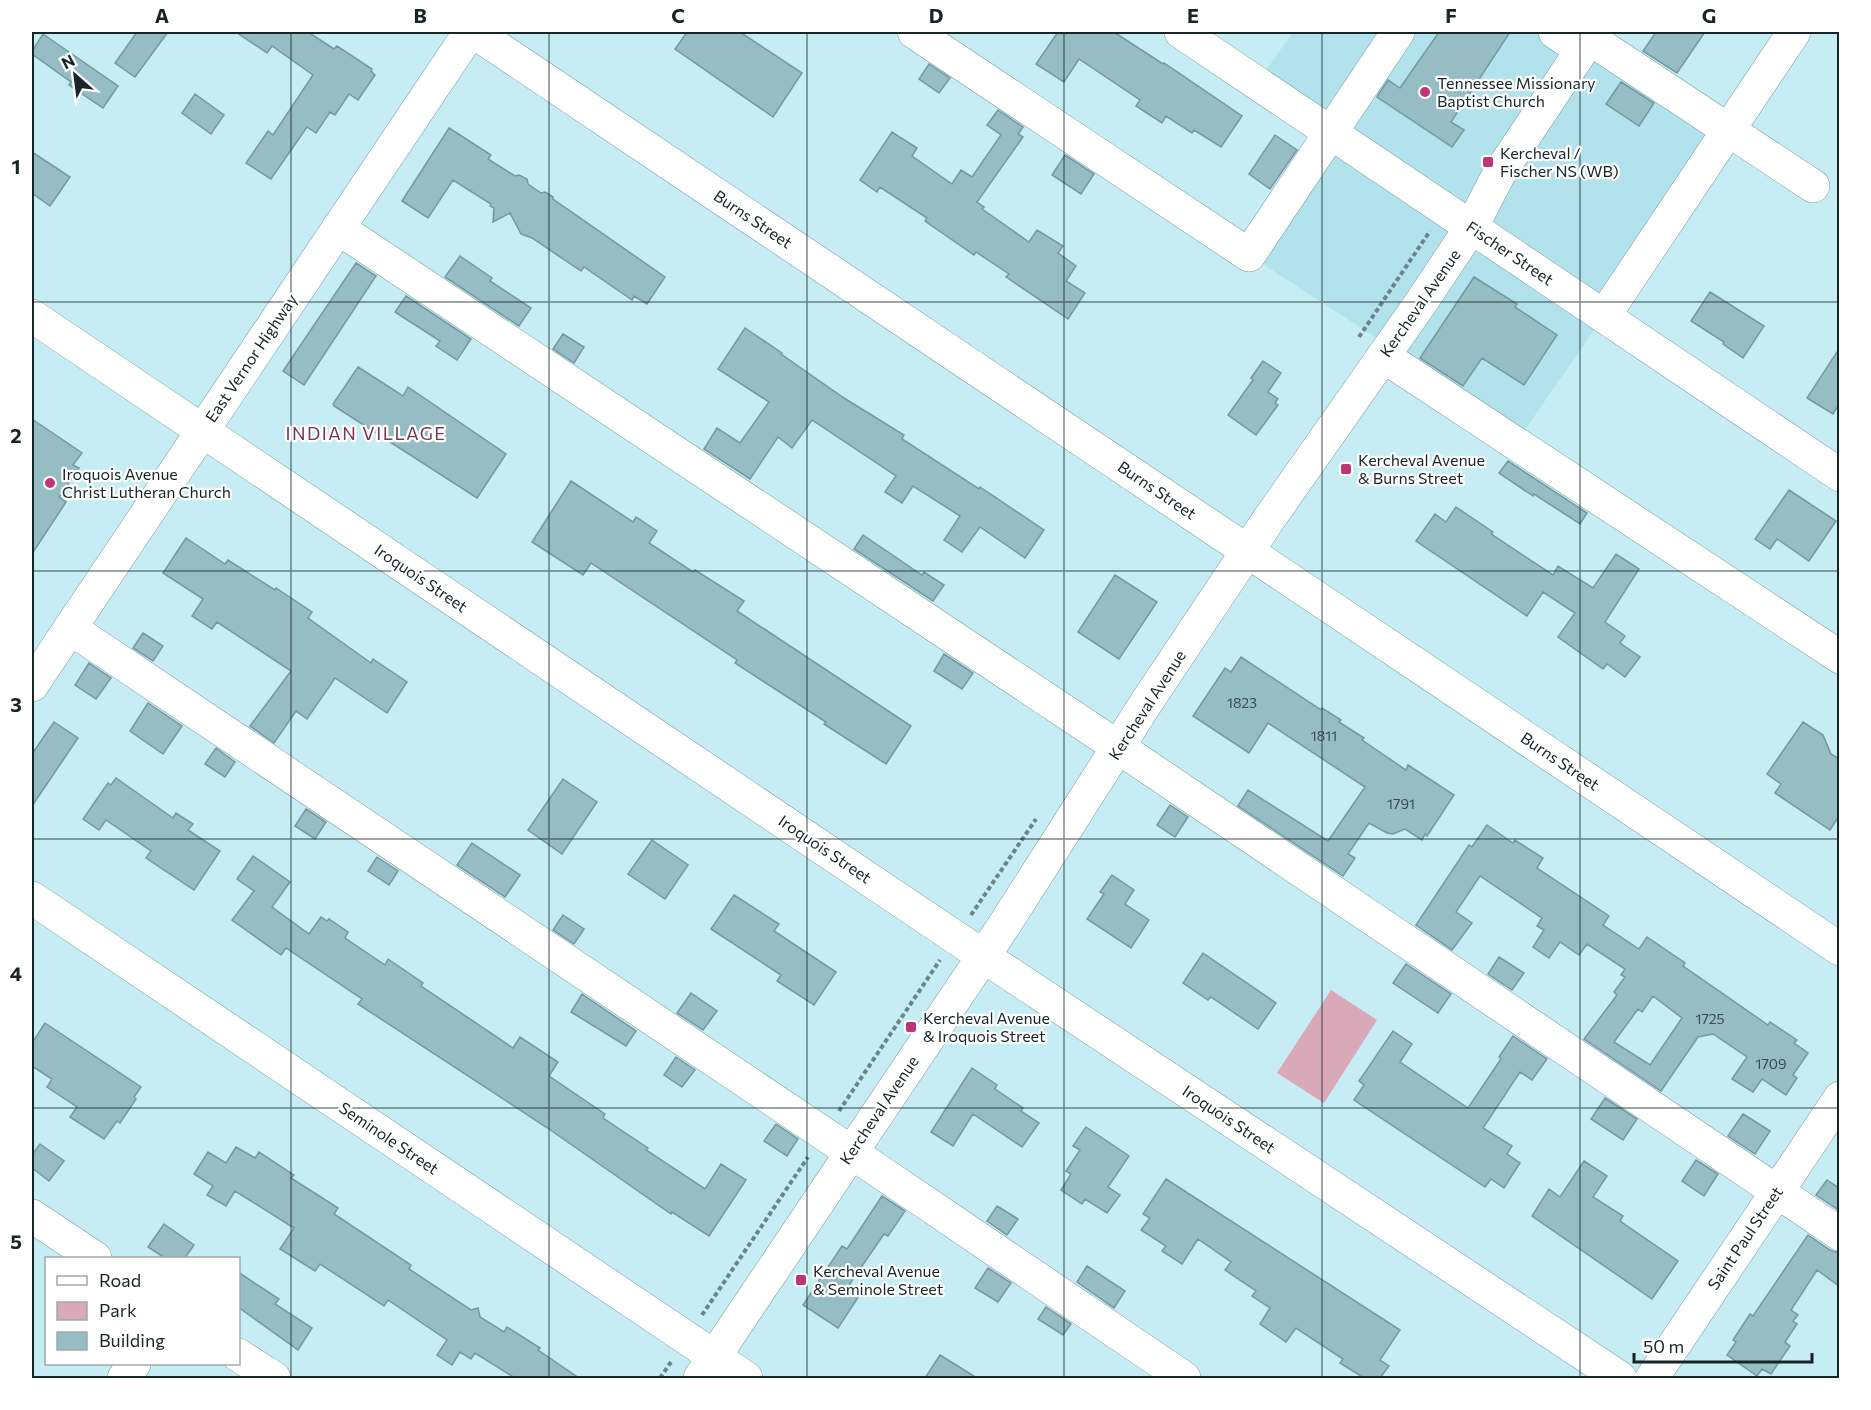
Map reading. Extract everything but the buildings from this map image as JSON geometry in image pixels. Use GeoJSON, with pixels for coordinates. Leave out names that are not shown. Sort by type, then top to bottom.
{"type":"FeatureCollection","features":[{"type":"Feature","properties":{"kind":"street","name":"East Vernor Highway"},"geometry":{"type":"LineString","coordinates":[[32,685],[472,32]]}},
{"type":"Feature","properties":{"kind":"street","name":"Burns Street"},"geometry":{"type":"LineString","coordinates":[[472,32],[1839,949]]}},
{"type":"Feature","properties":{"kind":"street"},"geometry":{"type":"LineString","coordinates":[[914,32],[1250,255],[1398,32]]}},
{"type":"Feature","properties":{"kind":"street","name":"Fischer Street"},"geometry":{"type":"LineString","coordinates":[[1181,32],[1839,475]]}},
{"type":"Feature","properties":{"kind":"street"},"geometry":{"type":"LineString","coordinates":[[1555,32],[1588,40],[1813,186]]}},
{"type":"Feature","properties":{"kind":"street"},"geometry":{"type":"LineString","coordinates":[[1604,316],[1794,32]]}},
{"type":"Feature","properties":{"kind":"street","name":"Kercheval Avenue"},"geometry":{"type":"LineString","coordinates":[[707,1368],[983,956],[1317,447],[1472,226],[1499,174],[1588,40]]}},
{"type":"Feature","properties":{"kind":"street"},"geometry":{"type":"LineString","coordinates":[[338,228],[1118,747],[1839,1234]]}},
{"type":"Feature","properties":{"kind":"street","name":"Iroquois Street"},"geometry":{"type":"LineString","coordinates":[[32,316],[983,956],[1620,1378]]}},
{"type":"Feature","properties":{"kind":"street"},"geometry":{"type":"LineString","coordinates":[[1383,356],[1839,657]]}},
{"type":"Feature","properties":{"kind":"street"},"geometry":{"type":"LineString","coordinates":[[70,628],[1184,1378]]}},
{"type":"Feature","properties":{"kind":"street","name":"Seminole Street"},"geometry":{"type":"LineString","coordinates":[[32,898],[707,1368],[746,1378]]}},
{"type":"Feature","properties":{"kind":"street","name":"Saint Paul Street"},"geometry":{"type":"LineString","coordinates":[[1652,1378],[1839,1098]]}},
{"type":"Feature","properties":{"kind":"street"},"geometry":{"type":"LineString","coordinates":[[32,1216],[94,1257]]}},
{"type":"Feature","properties":{"kind":"street"},"geometry":{"type":"LineString","coordinates":[[240,1356],[274,1378]]}},
{"type":"Feature","properties":{"kind":"street"},"geometry":{"type":"LineString","coordinates":[[124,1378],[133,1365]]}},
{"type":"Feature","properties":{"kind":"shaded area"},"geometry":{"type":"Polygon","coordinates":[[[1293,32],[1594,32],[1728,130],[1515,444],[1389,346],[1249,255],[1332,134],[1257,83],[1293,32]]]}},
{"type":"Feature","properties":{"kind":"green space"},"geometry":{"type":"Polygon","coordinates":[[[1331,990],[1377,1020],[1324,1103],[1277,1073],[1331,990]]]}},
{"type":"Feature","properties":{"kind":"place","name":"Tennessee Missionary Baptist Church"},"geometry":{"type":"Point","coordinates":[1425,92]}},
{"type":"Feature","properties":{"kind":"place","name":"Kercheval / Fischer NS (WB)"},"geometry":{"type":"Point","coordinates":[1488,162]}},
{"type":"Feature","properties":{"kind":"place","name":"Kercheval Avenue & Burns Street"},"geometry":{"type":"Point","coordinates":[1346,469]}},
{"type":"Feature","properties":{"kind":"place","name":"Iroquois Avenue Christ Lutheran Church"},"geometry":{"type":"Point","coordinates":[50,483]}},
{"type":"Feature","properties":{"kind":"place","name":"Kercheval Avenue & Iroquois Street"},"geometry":{"type":"Point","coordinates":[911,1027]}},
{"type":"Feature","properties":{"kind":"place","name":"Kercheval Avenue & Seminole Street"},"geometry":{"type":"Point","coordinates":[801,1280]}},
{"type":"Feature","properties":{"kind":"district","name":"INDIAN VILLAGE"},"geometry":{"type":"Point","coordinates":[366,434]}}]}
